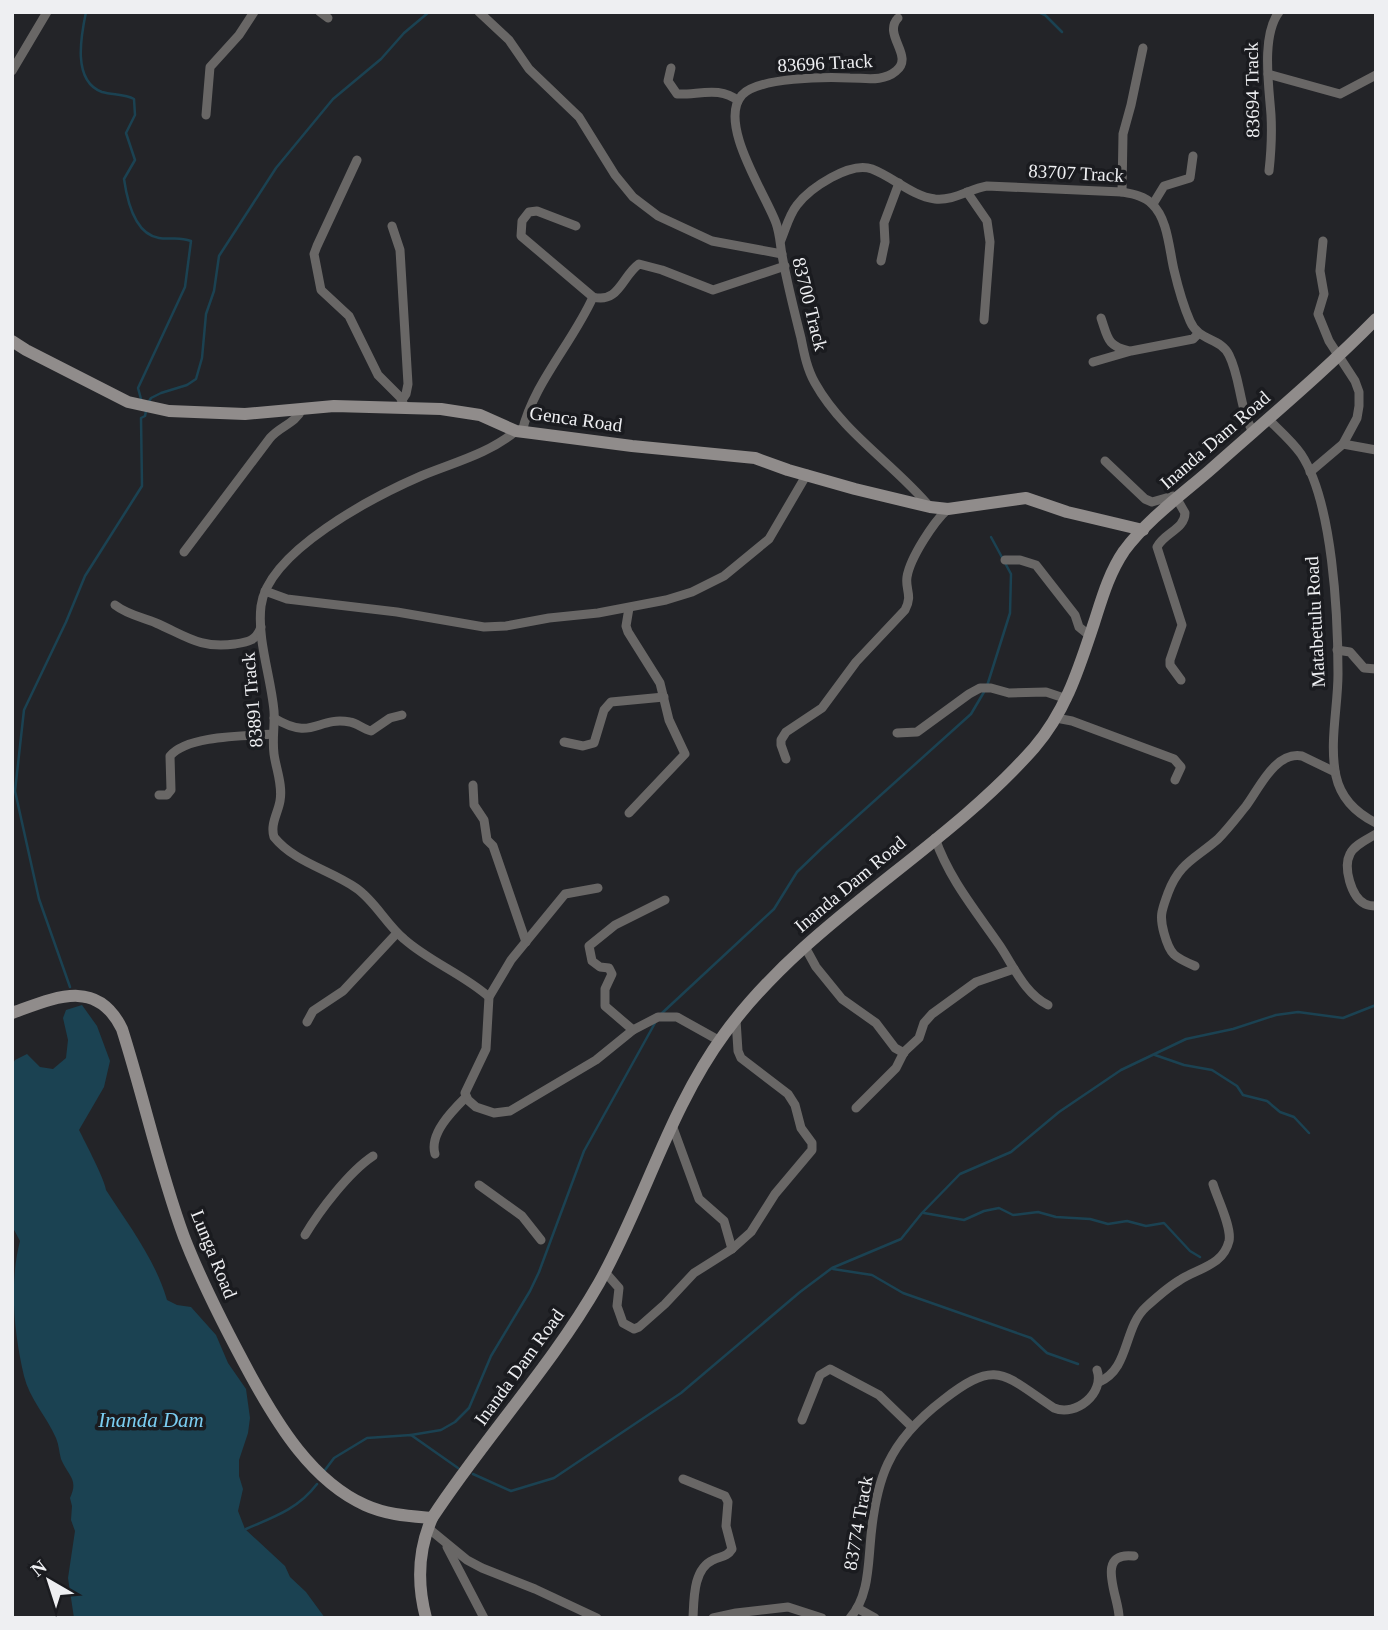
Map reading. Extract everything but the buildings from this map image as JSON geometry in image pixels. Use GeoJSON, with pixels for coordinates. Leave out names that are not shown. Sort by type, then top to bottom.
{"type":"FeatureCollection","features":[{"type":"Feature","properties":{"kind":"street"},"geometry":{"type":"LineString","coordinates":[[12,71],[47,12]]}},
{"type":"Feature","properties":{"kind":"street"},"geometry":{"type":"LineString","coordinates":[[206,115],[210,67],[239,35],[254,12]]}},
{"type":"Feature","properties":{"kind":"street","name":"83700 Track"},"geometry":{"type":"LineString","coordinates":[[479,12],[509,40],[538,78],[579,117],[615,175],[633,197],[658,216],[712,241],[782,254],[808,370],[815,383],[869,449],[930,507]]}},
{"type":"Feature","properties":{"kind":"street","name":"83694 Track"},"geometry":{"type":"LineString","coordinates":[[1269,171],[1269,29],[1279,12]]}},
{"type":"Feature","properties":{"kind":"street","name":"83696 Track"},"geometry":{"type":"LineString","coordinates":[[738,101],[748,90],[778,82],[886,77],[902,64],[902,55],[893,31],[898,18]]}},
{"type":"Feature","properties":{"kind":"street"},"geometry":{"type":"LineString","coordinates":[[1122,192],[1123,134],[1132,105],[1143,48]]}},
{"type":"Feature","properties":{"kind":"street"},"geometry":{"type":"LineString","coordinates":[[671,68],[668,81],[677,94],[696,95],[715,91],[731,94],[738,101],[735,116],[739,142],[777,225],[782,254]]}},
{"type":"Feature","properties":{"kind":"street"},"geometry":{"type":"LineString","coordinates":[[1268,74],[1340,93],[1376,75]]}},
{"type":"Feature","properties":{"kind":"street"},"geometry":{"type":"LineString","coordinates":[[1193,156],[1189,178],[1164,186],[1153,204],[1163,223],[1189,320],[1198,334],[1228,352],[1244,411],[1253,432]]}},
{"type":"Feature","properties":{"kind":"street"},"geometry":{"type":"LineString","coordinates":[[357,160],[320,234],[314,254],[320,290],[345,311],[377,375],[403,403],[408,384],[401,250],[392,226]]}},
{"type":"Feature","properties":{"kind":"street","name":"83707 Track"},"geometry":{"type":"LineString","coordinates":[[781,241],[790,217],[802,199],[824,182],[861,167],[869,168],[934,199],[955,197],[987,186],[1001,186],[1122,192],[1153,204]]}},
{"type":"Feature","properties":{"kind":"street"},"geometry":{"type":"LineString","coordinates":[[881,261],[885,242],[884,223],[899,183]]}},
{"type":"Feature","properties":{"kind":"street"},"geometry":{"type":"LineString","coordinates":[[967,192],[987,221],[990,242],[984,320]]}},
{"type":"Feature","properties":{"kind":"street"},"geometry":{"type":"LineString","coordinates":[[576,226],[537,211],[529,212],[522,221],[521,236],[593,297],[610,297],[639,264],[713,290],[785,266]]}},
{"type":"Feature","properties":{"kind":"street"},"geometry":{"type":"LineString","coordinates":[[1310,472],[1343,444],[1357,418],[1359,406],[1359,392],[1355,381],[1329,341],[1318,314],[1324,294],[1320,271],[1323,241]]}},
{"type":"Feature","properties":{"kind":"street"},"geometry":{"type":"LineString","coordinates":[[593,297],[580,325],[530,405],[519,431],[490,450],[416,478],[352,512],[293,555],[276,573],[265,591],[287,599],[397,612],[484,627],[629,608],[692,592],[724,576],[769,539],[807,474]]}},
{"type":"Feature","properties":{"kind":"street"},"geometry":{"type":"LineString","coordinates":[[1101,318],[1110,343],[1116,348],[1131,351]]}},
{"type":"Feature","properties":{"kind":"street","name":"Inanda Dam Road"},"geometry":{"type":"LineString","coordinates":[[426,1618],[419,1565],[430,1523],[573,1327],[605,1272],[687,1094],[720,1041],[736,1020],[805,947],[998,784],[1033,749],[1056,718],[1066,699],[1113,571],[1124,551],[1143,530],[1340,356],[1376,319]]}},
{"type":"Feature","properties":{"kind":"street"},"geometry":{"type":"LineString","coordinates":[[1093,362],[1131,351],[1193,339],[1198,334]]}},
{"type":"Feature","properties":{"kind":"street","name":"Genca Road"},"geometry":{"type":"LineString","coordinates":[[12,341],[139,406],[169,411],[245,414],[403,403],[466,411],[519,431],[632,446],[755,457],[892,499],[930,507],[948,509],[1026,498],[1067,512],[1143,530]]}},
{"type":"Feature","properties":{"kind":"street"},"geometry":{"type":"LineString","coordinates":[[184,552],[270,438],[295,420],[302,409]]}},
{"type":"Feature","properties":{"kind":"street","name":"Matabetulu Road"},"geometry":{"type":"LineString","coordinates":[[1268,419],[1301,455],[1321,500],[1335,603],[1335,772],[1344,798],[1364,817],[1376,823]]}},
{"type":"Feature","properties":{"kind":"street"},"geometry":{"type":"LineString","coordinates":[[1343,444],[1376,450]]}},
{"type":"Feature","properties":{"kind":"street"},"geometry":{"type":"LineString","coordinates":[[1105,461],[1145,499],[1152,502],[1170,495],[1178,499],[1185,513],[1185,520],[1160,541],[1157,547],[1182,625],[1170,660],[1181,680]]}},
{"type":"Feature","properties":{"kind":"street"},"geometry":{"type":"LineString","coordinates":[[786,759],[781,746],[786,732],[822,708],[856,662],[905,610],[910,594],[908,574],[931,526],[948,509]]}},
{"type":"Feature","properties":{"kind":"street"},"geometry":{"type":"LineString","coordinates":[[1005,560],[1020,560],[1036,565],[1075,615],[1079,627],[1090,636]]}},
{"type":"Feature","properties":{"kind":"street","name":"83891 Track"},"geometry":{"type":"LineString","coordinates":[[265,591],[262,621],[274,718],[274,755],[281,791],[273,824],[274,836],[314,866],[357,888],[397,933],[414,947],[468,979],[489,997]]}},
{"type":"Feature","properties":{"kind":"street"},"geometry":{"type":"LineString","coordinates":[[115,605],[125,612],[191,640],[212,646],[253,639],[258,635],[262,621]]}},
{"type":"Feature","properties":{"kind":"street"},"geometry":{"type":"LineString","coordinates":[[629,608],[626,626],[628,632],[654,673],[664,697],[669,720],[685,755],[654,784],[629,813]]}},
{"type":"Feature","properties":{"kind":"street"},"geometry":{"type":"LineString","coordinates":[[1337,650],[1350,652],[1364,667],[1376,669]]}},
{"type":"Feature","properties":{"kind":"street"},"geometry":{"type":"LineString","coordinates":[[897,733],[917,732],[969,694],[986,687],[1009,693],[1046,692],[1066,699]]}},
{"type":"Feature","properties":{"kind":"street"},"geometry":{"type":"LineString","coordinates":[[564,742],[583,746],[594,744],[604,710],[611,702],[620,699],[664,697]]}},
{"type":"Feature","properties":{"kind":"street"},"geometry":{"type":"LineString","coordinates":[[274,718],[297,729],[351,722],[371,731],[390,718],[401,715]]}},
{"type":"Feature","properties":{"kind":"street"},"geometry":{"type":"LineString","coordinates":[[1056,718],[1084,725],[1174,759],[1181,767],[1175,780]]}},
{"type":"Feature","properties":{"kind":"street"},"geometry":{"type":"LineString","coordinates":[[159,795],[167,795],[171,790],[170,756],[176,750],[194,743],[274,734]]}},
{"type":"Feature","properties":{"kind":"street"},"geometry":{"type":"LineString","coordinates":[[1195,966],[1173,956],[1168,948],[1160,918],[1177,872],[1218,838],[1283,760],[1302,756],[1335,772]]}},
{"type":"Feature","properties":{"kind":"street"},"geometry":{"type":"LineString","coordinates":[[473,785],[474,805],[484,820],[487,840],[493,846],[526,942]]}},
{"type":"Feature","properties":{"kind":"street"},"geometry":{"type":"LineString","coordinates":[[1376,834],[1353,849],[1347,860],[1356,896],[1365,904],[1376,906]]}},
{"type":"Feature","properties":{"kind":"street"},"geometry":{"type":"LineString","coordinates":[[935,838],[946,867],[1014,970],[1038,998],[1048,1005]]}},
{"type":"Feature","properties":{"kind":"street"},"geometry":{"type":"LineString","coordinates":[[598,888],[565,894],[511,960],[489,997],[486,1049],[465,1093],[471,1104],[494,1113],[510,1111],[596,1060],[633,1030],[658,1017],[671,1015],[720,1041]]}},
{"type":"Feature","properties":{"kind":"street"},"geometry":{"type":"LineString","coordinates":[[633,1030],[606,1006],[605,989],[612,974],[608,968],[600,967],[592,961],[589,946],[615,925],[665,900]]}},
{"type":"Feature","properties":{"kind":"street"},"geometry":{"type":"LineString","coordinates":[[307,1022],[313,1011],[343,991],[397,933]]}},
{"type":"Feature","properties":{"kind":"street"},"geometry":{"type":"LineString","coordinates":[[805,947],[816,967],[842,999],[876,1023],[895,1048],[904,1053]]}},
{"type":"Feature","properties":{"kind":"street"},"geometry":{"type":"LineString","coordinates":[[856,1108],[896,1068],[904,1053],[919,1038],[924,1023],[945,1004],[976,982],[1014,970]]}},
{"type":"Feature","properties":{"kind":"street","name":"Lunga Road"},"geometry":{"type":"LineString","coordinates":[[12,1013],[51,1000],[80,995],[91,997],[110,1009],[126,1042],[184,1236],[212,1303],[269,1407],[291,1441],[329,1481],[364,1505],[388,1514],[430,1523]]}},
{"type":"Feature","properties":{"kind":"street"},"geometry":{"type":"LineString","coordinates":[[605,1272],[619,1288],[617,1306],[621,1319],[626,1326],[634,1329],[639,1327],[694,1273],[732,1249],[751,1232],[780,1187],[813,1148],[801,1128],[795,1105],[788,1094],[740,1058],[736,1020]]}},
{"type":"Feature","properties":{"kind":"street"},"geometry":{"type":"LineString","coordinates":[[435,1154],[435,1137],[466,1097]]}},
{"type":"Feature","properties":{"kind":"street"},"geometry":{"type":"LineString","coordinates":[[672,1125],[699,1199],[724,1221],[732,1249]]}},
{"type":"Feature","properties":{"kind":"street"},"geometry":{"type":"LineString","coordinates":[[305,1235],[336,1193],[364,1162],[373,1156]]}},
{"type":"Feature","properties":{"kind":"street","name":"83774 Track"},"geometry":{"type":"LineString","coordinates":[[850,1618],[858,1608],[867,1576],[871,1529],[883,1473],[911,1426],[963,1384],[984,1374],[1007,1377],[1060,1410],[1071,1410],[1081,1405],[1097,1389],[1100,1382],[1115,1373],[1138,1314],[1179,1280],[1211,1266],[1222,1255],[1229,1242],[1229,1231],[1213,1184]]}},
{"type":"Feature","properties":{"kind":"street"},"geometry":{"type":"LineString","coordinates":[[479,1185],[522,1216],[541,1240]]}},
{"type":"Feature","properties":{"kind":"street"},"geometry":{"type":"LineString","coordinates":[[802,1420],[820,1375],[830,1368],[879,1395],[911,1426]]}},
{"type":"Feature","properties":{"kind":"street"},"geometry":{"type":"LineString","coordinates":[[1097,1370],[1100,1382]]}},
{"type":"Feature","properties":{"kind":"street"},"geometry":{"type":"LineString","coordinates":[[683,1479],[725,1496],[728,1503],[726,1526],[733,1549],[728,1555],[709,1562],[699,1574],[693,1618]]}},
{"type":"Feature","properties":{"kind":"street"},"geometry":{"type":"LineString","coordinates":[[430,1523],[445,1542],[484,1618]]}},
{"type":"Feature","properties":{"kind":"street"},"geometry":{"type":"LineString","coordinates":[[445,1542],[482,1568],[597,1618]]}},
{"type":"Feature","properties":{"kind":"street"},"geometry":{"type":"LineString","coordinates":[[1119,1618],[1118,1603],[1110,1580],[1112,1567],[1122,1556],[1134,1556]]}},
{"type":"Feature","properties":{"kind":"street"},"geometry":{"type":"LineString","coordinates":[[713,1618],[788,1607],[822,1618]]}},
{"type":"Feature","properties":{"kind":"street"},"geometry":{"type":"LineString","coordinates":[[858,1608],[875,1618]]}},
{"type":"Feature","properties":{"kind":"water","name":"Inanda Dam"},"geometry":{"type":"Polygon","coordinates":[[[82,1005],[97,1026],[110,1061],[104,1087],[79,1130],[106,1190],[149,1257],[167,1300],[191,1307],[216,1335],[228,1363],[246,1389],[250,1418],[239,1460],[239,1476],[243,1489],[238,1511],[245,1529],[285,1566],[290,1577],[306,1592],[325,1618],[74,1618],[68,1578],[75,1531],[71,1520],[70,1498],[73,1482],[61,1459],[56,1438],[26,1384],[15,1326],[15,1274],[20,1241],[12,1226],[12,1065],[15,1060],[27,1054],[40,1067],[53,1069],[66,1058],[68,1040],[63,1018],[66,1010],[82,1005]]]}},
{"type":"Feature","properties":{"kind":"waterway"},"geometry":{"type":"LineString","coordinates":[[86,12],[81,45],[82,68],[86,78],[102,92],[134,99],[135,115],[126,133],[135,160],[124,179],[133,215],[150,235],[191,241],[185,287],[138,388],[141,399]]}},
{"type":"Feature","properties":{"kind":"waterway"},"geometry":{"type":"LineString","coordinates":[[148,403],[151,398],[196,379],[202,358],[206,314],[214,291],[219,256],[276,168],[333,99],[381,59],[404,33],[429,12]]}},
{"type":"Feature","properties":{"kind":"waterway"},"geometry":{"type":"LineString","coordinates":[[1038,12],[1045,15],[1062,32]]}},
{"type":"Feature","properties":{"kind":"waterway"},"geometry":{"type":"LineString","coordinates":[[70,987],[39,899],[15,791],[24,710],[85,576],[142,486],[141,418],[146,411]]}},
{"type":"Feature","properties":{"kind":"waterway"},"geometry":{"type":"LineString","coordinates":[[987,686],[1010,613],[1011,574],[991,537]]}},
{"type":"Feature","properties":{"kind":"waterway"},"geometry":{"type":"LineString","coordinates":[[661,1014],[774,909],[797,872],[971,714],[984,692]]}},
{"type":"Feature","properties":{"kind":"waterway"},"geometry":{"type":"LineString","coordinates":[[473,1474],[511,1491],[554,1478],[681,1393],[832,1268],[901,1239],[960,1174],[1011,1152],[1059,1112],[1121,1070],[1186,1039],[1233,1029],[1276,1015],[1298,1012],[1343,1018],[1376,1005]]}},
{"type":"Feature","properties":{"kind":"waterway"},"geometry":{"type":"LineString","coordinates":[[411,1435],[441,1430],[455,1422],[469,1408],[491,1356],[539,1272],[584,1151],[655,1023]]}},
{"type":"Feature","properties":{"kind":"waterway"},"geometry":{"type":"LineString","coordinates":[[1155,1055],[1184,1065],[1212,1070],[1237,1086],[1243,1095],[1267,1101],[1280,1112],[1294,1117],[1309,1133]]}},
{"type":"Feature","properties":{"kind":"waterway"},"geometry":{"type":"LineString","coordinates":[[924,1213],[964,1220],[999,1208],[1013,1215],[1038,1212],[1108,1224],[1127,1221],[1146,1226],[1164,1223],[1190,1251],[1200,1257]]}},
{"type":"Feature","properties":{"kind":"waterway"},"geometry":{"type":"LineString","coordinates":[[833,1269],[872,1275],[903,1293],[1031,1338],[1047,1353],[1078,1364]]}},
{"type":"Feature","properties":{"kind":"waterway"},"geometry":{"type":"LineString","coordinates":[[325,1470],[334,1458],[367,1438],[411,1435],[458,1468]]}},
{"type":"Feature","properties":{"kind":"waterway"},"geometry":{"type":"LineString","coordinates":[[246,1529],[294,1506],[317,1484]]}}]}
